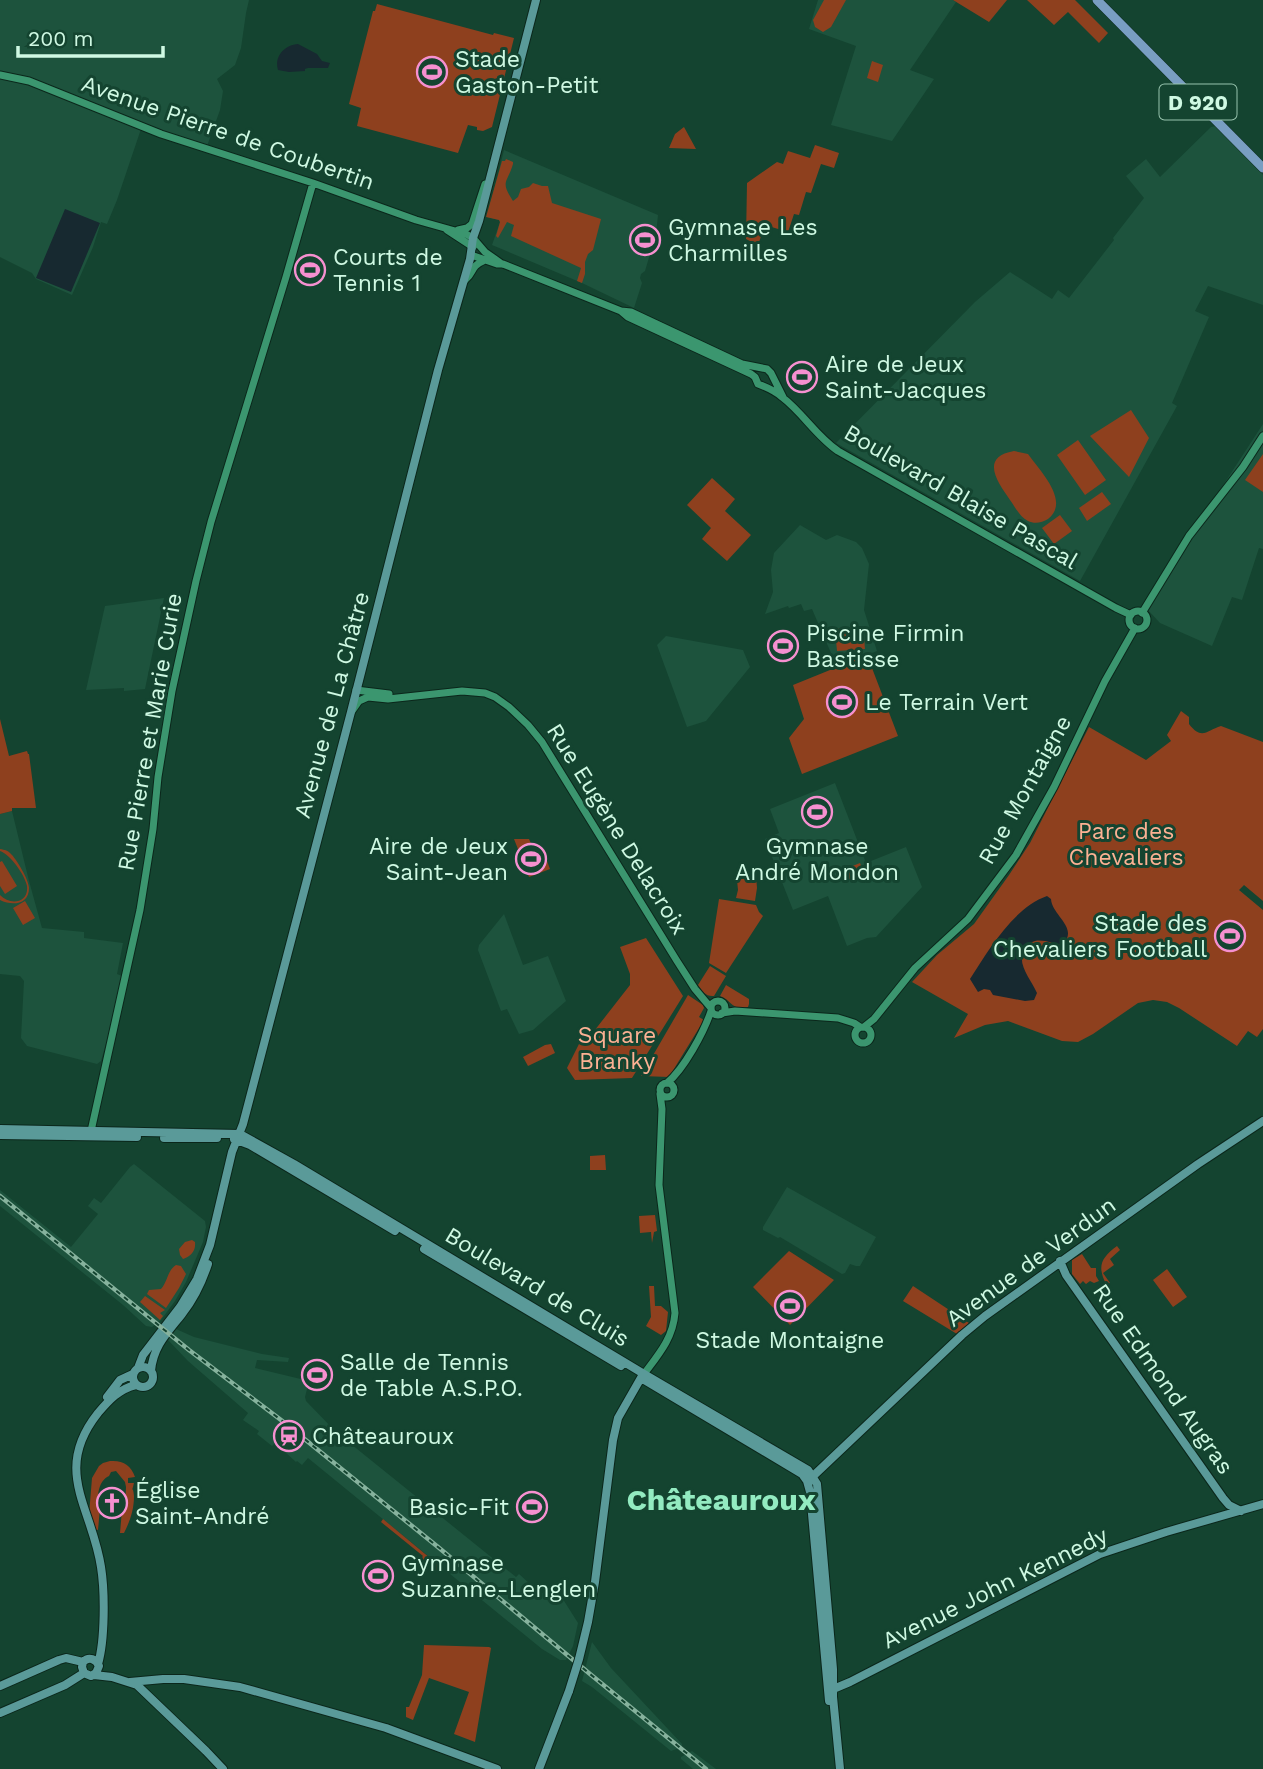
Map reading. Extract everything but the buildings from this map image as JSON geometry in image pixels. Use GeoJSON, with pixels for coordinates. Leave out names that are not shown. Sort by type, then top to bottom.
{"type":"FeatureCollection","features":[{"type":"Feature","properties":{"kind":"main road","name":"Avenue de La Châtre"},"geometry":{"type":"LineString","coordinates":[[158,1340],[184,1311],[201,1285],[210,1256],[351,712],[363,690],[438,370],[464,281],[536,0]]}},
{"type":"Feature","properties":{"kind":"main road","name":"D 920"},"geometry":{"type":"LineString","coordinates":[[1097,0],[1263,168]]}},
{"type":"Feature","properties":{"kind":"main road","name":"Avenue de Verdun"},"geometry":{"type":"LineString","coordinates":[[810,1478],[964,1333],[1003,1302],[1263,1121]]}},
{"type":"Feature","properties":{"kind":"main road"},"geometry":{"type":"LineString","coordinates":[[0,1129],[239,1137]]}},
{"type":"Feature","properties":{"kind":"main road"},"geometry":{"type":"LineString","coordinates":[[0,1135],[239,1137]]}},
{"type":"Feature","properties":{"kind":"main road","name":"Avenue de La Châtre"},"geometry":{"type":"LineString","coordinates":[[158,1340],[197,1279],[209,1245],[232,1152],[239,1137]]}},
{"type":"Feature","properties":{"kind":"main road","name":"Boulevard de Cluis"},"geometry":{"type":"LineString","coordinates":[[239,1137],[293,1164],[642,1376],[805,1468],[810,1478]]}},
{"type":"Feature","properties":{"kind":"main road"},"geometry":{"type":"LineString","coordinates":[[210,1256],[215,1223]]}},
{"type":"Feature","properties":{"kind":"main road","name":"Rue Edmond Augras"},"geometry":{"type":"LineString","coordinates":[[1060,1261],[1066,1275],[1223,1498],[1229,1505],[1241,1511]]}},
{"type":"Feature","properties":{"kind":"main road"},"geometry":{"type":"LineString","coordinates":[[158,1340],[153,1355],[153,1377],[149,1385],[143,1388],[133,1380],[143,1355],[158,1340]]}},
{"type":"Feature","properties":{"kind":"main road"},"geometry":{"type":"LineString","coordinates":[[97,1559],[71,1478],[72,1451],[85,1426],[120,1380],[145,1367],[151,1371]]}},
{"type":"Feature","properties":{"kind":"main road"},"geometry":{"type":"LineString","coordinates":[[539,1769],[569,1691],[585,1634],[618,1418],[642,1376]]}},
{"type":"Feature","properties":{"kind":"main road"},"geometry":{"type":"LineString","coordinates":[[0,1713],[65,1685],[91,1667],[101,1642],[102,1585],[75,1471],[77,1455],[82,1438],[106,1403],[116,1393],[136,1385]]}},
{"type":"Feature","properties":{"kind":"main road"},"geometry":{"type":"LineString","coordinates":[[810,1478],[817,1484],[834,1769]]}},
{"type":"Feature","properties":{"kind":"main road"},"geometry":{"type":"LineString","coordinates":[[1217,1518],[1227,1509],[1223,1498]]}},
{"type":"Feature","properties":{"kind":"main road","name":"Avenue John Kennedy"},"geometry":{"type":"LineString","coordinates":[[831,1690],[1100,1553],[1263,1504]]}},
{"type":"Feature","properties":{"kind":"main road"},"geometry":{"type":"LineString","coordinates":[[0,1686],[66,1658],[91,1667],[137,1685],[223,1769]]}},
{"type":"Feature","properties":{"kind":"main road"},"geometry":{"type":"LineString","coordinates":[[131,1682],[163,1679],[216,1683],[240,1688],[394,1730],[497,1769]]}},
{"type":"Feature","properties":{"kind":"main road"},"geometry":{"type":"LineString","coordinates":[[835,1753],[839,1769]]}},
{"type":"Feature","properties":{"kind":"street","name":"Avenue Pierre de Coubertin"},"geometry":{"type":"LineString","coordinates":[[0,75],[29,81],[161,134],[313,183],[416,220],[444,228],[467,228]]}},
{"type":"Feature","properties":{"kind":"street","name":"Avenue de La Châtre"},"geometry":{"type":"LineString","coordinates":[[467,228],[472,224],[495,158]]}},
{"type":"Feature","properties":{"kind":"street","name":"Rue Pierre et Marie Curie"},"geometry":{"type":"LineString","coordinates":[[91,1130],[140,910],[172,691],[195,581],[313,183]]}},
{"type":"Feature","properties":{"kind":"street","name":"Avenue Pierre de Coubertin"},"geometry":{"type":"LineString","coordinates":[[444,228],[472,248]]}},
{"type":"Feature","properties":{"kind":"street","name":"Avenue Pierre de Coubertin"},"geometry":{"type":"LineString","coordinates":[[457,230],[472,248]]}},
{"type":"Feature","properties":{"kind":"street"},"geometry":{"type":"LineString","coordinates":[[472,248],[486,260],[499,262]]}},
{"type":"Feature","properties":{"kind":"street"},"geometry":{"type":"LineString","coordinates":[[472,248],[485,252],[499,262]]}},
{"type":"Feature","properties":{"kind":"street"},"geometry":{"type":"LineString","coordinates":[[472,248],[499,262],[621,311],[628,317],[637,318]]}},
{"type":"Feature","properties":{"kind":"street","name":"Avenue de La Châtre"},"geometry":{"type":"LineString","coordinates":[[464,281],[468,279],[476,264],[486,260]]}},
{"type":"Feature","properties":{"kind":"street","name":"Boulevard Blaise Pascal"},"geometry":{"type":"LineString","coordinates":[[637,318],[742,363],[769,371],[783,397],[826,443],[1131,615]]}},
{"type":"Feature","properties":{"kind":"street","name":"Boulevard Blaise Pascal"},"geometry":{"type":"LineString","coordinates":[[637,318],[755,377],[758,384],[783,397]]}},
{"type":"Feature","properties":{"kind":"street"},"geometry":{"type":"LineString","coordinates":[[755,377],[762,369]]}},
{"type":"Feature","properties":{"kind":"street"},"geometry":{"type":"LineString","coordinates":[[765,386],[772,378]]}},
{"type":"Feature","properties":{"kind":"street"},"geometry":{"type":"LineString","coordinates":[[1142,613],[1189,536],[1243,467],[1263,436]]}},
{"type":"Feature","properties":{"kind":"street"},"geometry":{"type":"LineString","coordinates":[[1142,613],[1146,624],[1141,628],[1132,627],[1129,621],[1131,615],[1142,613]]}},
{"type":"Feature","properties":{"kind":"street","name":"Rue Montaigne"},"geometry":{"type":"LineString","coordinates":[[735,1011],[838,1018],[862,1030],[874,1019],[915,968],[968,919],[1016,855],[1135,628]]}},
{"type":"Feature","properties":{"kind":"street"},"geometry":{"type":"LineString","coordinates":[[351,712],[363,690]]}},
{"type":"Feature","properties":{"kind":"street","name":"Rue Eugène Delacroix"},"geometry":{"type":"LineString","coordinates":[[363,690],[388,699],[454,691],[479,692],[489,694],[523,719],[542,742],[699,995],[715,1010]]}},
{"type":"Feature","properties":{"kind":"street"},"geometry":{"type":"LineString","coordinates":[[670,1085],[720,1001],[735,1011]]}},
{"type":"Feature","properties":{"kind":"street"},"geometry":{"type":"LineString","coordinates":[[715,1010],[735,1011]]}},
{"type":"Feature","properties":{"kind":"street"},"geometry":{"type":"LineString","coordinates":[[642,1376],[671,1336],[674,1322],[659,1185],[664,1096],[660,1087],[663,1083],[670,1085],[674,1093],[664,1096]]}},
{"type":"Feature","properties":{"kind":"shaded area"},"geometry":{"type":"Polygon","coordinates":[[[0,0],[249,0],[241,48],[235,65],[217,79],[223,91],[220,110],[207,146],[142,126],[117,200],[107,224],[101,222],[72,295],[36,279],[32,273],[0,257],[0,0]]]}},
{"type":"Feature","properties":{"kind":"shaded area"},"geometry":{"type":"Polygon","coordinates":[[[818,0],[956,2],[910,70],[934,79],[892,141],[831,125],[856,46],[809,29],[818,0]]]}},
{"type":"Feature","properties":{"kind":"shaded area"},"geometry":{"type":"Polygon","coordinates":[[[1216,126],[1263,175],[1263,305],[1208,286],[1195,311],[1209,317],[1172,403],[1177,406],[1080,581],[836,443],[975,302],[1010,272],[1052,299],[1058,290],[1069,298],[1144,198],[1126,176],[1146,159],[1160,177],[1211,127],[1216,126]]]}},
{"type":"Feature","properties":{"kind":"shaded area"},"geometry":{"type":"Polygon","coordinates":[[[504,150],[658,215],[656,234],[645,271],[641,274],[642,283],[634,308],[492,245],[500,222],[487,217],[504,150]]]}},
{"type":"Feature","properties":{"kind":"shaded area"},"geometry":{"type":"Polygon","coordinates":[[[1263,424],[1263,549],[1259,548],[1242,600],[1232,597],[1212,646],[1160,623],[1148,610],[1205,513],[1263,424]]]}},
{"type":"Feature","properties":{"kind":"shaded area"},"geometry":{"type":"Polygon","coordinates":[[[800,525],[826,540],[837,535],[856,542],[862,548],[869,564],[864,610],[877,651],[837,667],[812,609],[804,611],[801,604],[765,614],[773,592],[771,570],[774,553],[800,525]]]}},
{"type":"Feature","properties":{"kind":"shaded area"},"geometry":{"type":"Polygon","coordinates":[[[164,598],[145,689],[86,690],[105,606],[164,598]]]}},
{"type":"Feature","properties":{"kind":"shaded area"},"geometry":{"type":"Polygon","coordinates":[[[666,636],[743,650],[750,667],[706,721],[687,727],[657,645],[666,636]]]}},
{"type":"Feature","properties":{"kind":"shaded area"},"geometry":{"type":"Polygon","coordinates":[[[835,783],[866,863],[906,847],[922,887],[876,937],[847,946],[828,896],[793,910],[765,839],[779,833],[770,809],[835,783]]]}},
{"type":"Feature","properties":{"kind":"shaded area"},"geometry":{"type":"Polygon","coordinates":[[[12,811],[42,928],[84,932],[84,938],[123,943],[117,974],[122,976],[107,1040],[101,1061],[97,1064],[27,1046],[21,1038],[24,981],[20,976],[0,974],[0,814],[12,811]]]}},
{"type":"Feature","properties":{"kind":"shaded area"},"geometry":{"type":"Polygon","coordinates":[[[504,914],[523,965],[548,956],[566,1001],[533,1030],[519,1034],[507,1009],[501,1011],[478,950],[479,945],[504,914]]]}},
{"type":"Feature","properties":{"kind":"shaded area"},"geometry":{"type":"Polygon","coordinates":[[[134,1164],[205,1221],[206,1227],[203,1242],[186,1282],[161,1320],[152,1327],[146,1326],[0,1206],[0,1190],[71,1247],[98,1214],[88,1206],[94,1198],[101,1203],[134,1164]]]}},
{"type":"Feature","properties":{"kind":"shaded area"},"geometry":{"type":"Polygon","coordinates":[[[787,1187],[876,1237],[860,1266],[850,1264],[842,1274],[780,1237],[763,1230],[787,1187]]]}},
{"type":"Feature","properties":{"kind":"shaded area"},"geometry":{"type":"Polygon","coordinates":[[[176,1329],[194,1337],[289,1358],[288,1362],[257,1360],[255,1368],[309,1381],[306,1401],[336,1432],[516,1577],[519,1574],[541,1594],[554,1585],[578,1623],[573,1646],[566,1660],[560,1660],[542,1649],[308,1458],[302,1465],[275,1443],[272,1446],[257,1434],[259,1431],[243,1420],[248,1413],[168,1340],[176,1329]]]}},
{"type":"Feature","properties":{"kind":"shaded area"},"geometry":{"type":"Polygon","coordinates":[[[592,1642],[611,1668],[682,1747],[671,1751],[582,1681],[592,1642]]]}},
{"type":"Feature","properties":{"kind":"shaded area"},"geometry":{"type":"Polygon","coordinates":[[[692,1751],[716,1769],[693,1769],[681,1759],[692,1751]]]}},
{"type":"Feature","properties":{"kind":"green space"},"geometry":{"type":"Polygon","coordinates":[[[824,0],[846,0],[831,27],[823,32],[815,27],[813,20],[824,0]]]}},
{"type":"Feature","properties":{"kind":"green space"},"geometry":{"type":"Polygon","coordinates":[[[953,0],[1007,0],[989,22],[953,0]]]}},
{"type":"Feature","properties":{"kind":"green space"},"geometry":{"type":"Polygon","coordinates":[[[1027,0],[1075,0],[1108,33],[1099,43],[1068,12],[1054,25],[1027,0]]]}},
{"type":"Feature","properties":{"kind":"green space","name":"Stade Gaston-Petit"},"geometry":{"type":"Polygon","coordinates":[[[377,4],[493,35],[494,33],[514,38],[492,127],[483,131],[468,125],[458,153],[357,126],[361,108],[349,104],[377,4]]]}},
{"type":"Feature","properties":{"kind":"green space"},"geometry":{"type":"Polygon","coordinates":[[[872,61],[883,65],[878,82],[867,78],[872,61]]]}},
{"type":"Feature","properties":{"kind":"green space"},"geometry":{"type":"Polygon","coordinates":[[[684,127],[696,149],[669,148],[675,134],[684,127]]]}},
{"type":"Feature","properties":{"kind":"green space"},"geometry":{"type":"Polygon","coordinates":[[[815,145],[839,153],[834,168],[821,164],[811,193],[806,192],[799,215],[794,214],[788,232],[765,225],[758,245],[746,239],[747,183],[777,162],[783,164],[788,151],[810,158],[815,145]]]}},
{"type":"Feature","properties":{"kind":"green space"},"geometry":{"type":"Polygon","coordinates":[[[506,159],[513,162],[506,186],[513,201],[521,189],[533,183],[548,186],[552,203],[601,219],[593,250],[585,262],[582,283],[577,281],[581,268],[511,236],[514,225],[507,222],[498,238],[496,236],[499,220],[486,217],[502,161],[506,159]]]}},
{"type":"Feature","properties":{"kind":"green space"},"geometry":{"type":"Polygon","coordinates":[[[1131,410],[1149,438],[1129,477],[1090,436],[1131,410]]]}},
{"type":"Feature","properties":{"kind":"green space"},"geometry":{"type":"Polygon","coordinates":[[[1078,440],[1106,480],[1085,495],[1057,455],[1078,440]]]}},
{"type":"Feature","properties":{"kind":"green space"},"geometry":{"type":"Polygon","coordinates":[[[1014,451],[1028,454],[1051,486],[1056,503],[1054,512],[1046,520],[1033,523],[1023,517],[997,479],[994,465],[997,459],[1014,451]]]}},
{"type":"Feature","properties":{"kind":"green space"},"geometry":{"type":"Polygon","coordinates":[[[1263,454],[1263,492],[1245,480],[1263,454]]]}},
{"type":"Feature","properties":{"kind":"green space"},"geometry":{"type":"Polygon","coordinates":[[[712,478],[735,499],[725,511],[751,535],[727,561],[702,539],[711,528],[687,505],[712,478]]]}},
{"type":"Feature","properties":{"kind":"green space"},"geometry":{"type":"Polygon","coordinates":[[[1102,492],[1111,504],[1087,521],[1079,508],[1102,492]]]}},
{"type":"Feature","properties":{"kind":"green space"},"geometry":{"type":"Polygon","coordinates":[[[1060,515],[1072,531],[1054,544],[1042,528],[1060,515]]]}},
{"type":"Feature","properties":{"kind":"green space"},"geometry":{"type":"Polygon","coordinates":[[[863,627],[865,649],[837,651],[835,629],[863,627]]]}},
{"type":"Feature","properties":{"kind":"green space","name":"Le Terrain Vert"},"geometry":{"type":"Polygon","coordinates":[[[867,655],[898,736],[802,774],[789,738],[804,719],[793,685],[867,655]]]}},
{"type":"Feature","properties":{"kind":"green space","name":"Parc des Chevaliers"},"geometry":{"type":"Polygon","coordinates":[[[1181,711],[1189,717],[1189,724],[1198,732],[1205,733],[1221,726],[1263,742],[1263,901],[1244,885],[1239,890],[1263,910],[1263,1029],[1257,1037],[1248,1031],[1237,1046],[1179,1008],[1167,1002],[1153,1000],[1138,1003],[1078,1042],[1062,1041],[1008,1021],[985,1025],[954,1038],[968,1014],[912,982],[937,955],[974,924],[1009,875],[1030,843],[1089,727],[1146,760],[1171,741],[1167,735],[1181,711]]]}},
{"type":"Feature","properties":{"kind":"green space"},"geometry":{"type":"Polygon","coordinates":[[[0,719],[9,756],[27,751],[29,754],[36,808],[12,808],[12,811],[0,814],[0,719]]]}},
{"type":"Feature","properties":{"kind":"green space"},"geometry":{"type":"Polygon","coordinates":[[[514,839],[529,839],[533,848],[543,850],[550,869],[529,877],[514,839]]]}},
{"type":"Feature","properties":{"kind":"green space"},"geometry":{"type":"Polygon","coordinates":[[[0,849],[13,856],[27,880],[28,894],[19,903],[0,900],[0,895],[9,901],[22,899],[27,892],[27,886],[16,866],[0,849]]]}},
{"type":"Feature","properties":{"kind":"green space"},"geometry":{"type":"Polygon","coordinates":[[[2,861],[17,886],[5,894],[0,886],[2,861]]]}},
{"type":"Feature","properties":{"kind":"green space"},"geometry":{"type":"Polygon","coordinates":[[[860,863],[864,873],[844,881],[840,871],[860,863]]]}},
{"type":"Feature","properties":{"kind":"green space"},"geometry":{"type":"Polygon","coordinates":[[[756,876],[755,901],[736,898],[737,880],[756,876]]]}},
{"type":"Feature","properties":{"kind":"green space"},"geometry":{"type":"Polygon","coordinates":[[[719,899],[756,905],[763,916],[726,973],[709,963],[719,899]]]}},
{"type":"Feature","properties":{"kind":"green space"},"geometry":{"type":"Polygon","coordinates":[[[25,901],[35,918],[23,925],[13,908],[25,901]]]}},
{"type":"Feature","properties":{"kind":"green space","name":"Square Branky"},"geometry":{"type":"Polygon","coordinates":[[[646,938],[683,996],[632,1078],[575,1080],[567,1068],[579,1044],[586,1043],[587,1037],[630,985],[630,974],[620,947],[646,938]]]}},
{"type":"Feature","properties":{"kind":"green space"},"geometry":{"type":"Polygon","coordinates":[[[710,966],[726,976],[714,996],[706,995],[698,985],[710,966]]]}},
{"type":"Feature","properties":{"kind":"green space"},"geometry":{"type":"Polygon","coordinates":[[[726,985],[749,999],[748,1007],[738,1008],[720,996],[726,985]]]}},
{"type":"Feature","properties":{"kind":"green space"},"geometry":{"type":"Polygon","coordinates":[[[688,995],[703,1005],[699,1017],[704,1020],[669,1077],[641,1076],[688,995]]]}},
{"type":"Feature","properties":{"kind":"green space"},"geometry":{"type":"Polygon","coordinates":[[[551,1044],[555,1053],[528,1066],[523,1057],[551,1044]]]}},
{"type":"Feature","properties":{"kind":"green space"},"geometry":{"type":"Polygon","coordinates":[[[605,1155],[606,1170],[590,1170],[590,1156],[605,1155]]]}},
{"type":"Feature","properties":{"kind":"green space"},"geometry":{"type":"Polygon","coordinates":[[[655,1215],[657,1231],[654,1232],[652,1243],[651,1232],[640,1233],[639,1216],[655,1215]]]}},
{"type":"Feature","properties":{"kind":"green space"},"geometry":{"type":"Polygon","coordinates":[[[185,1242],[195,1242],[194,1251],[183,1259],[179,1249],[185,1242]]]}},
{"type":"Feature","properties":{"kind":"green space"},"geometry":{"type":"Polygon","coordinates":[[[1117,1246],[1120,1250],[1110,1259],[1114,1265],[1103,1273],[1110,1283],[1106,1284],[1101,1267],[1102,1263],[1107,1254],[1117,1246]]]}},
{"type":"Feature","properties":{"kind":"green space","name":"Stade Montaigne"},"geometry":{"type":"Polygon","coordinates":[[[789,1251],[834,1280],[790,1325],[753,1287],[789,1251]]]}},
{"type":"Feature","properties":{"kind":"green space"},"geometry":{"type":"Polygon","coordinates":[[[1082,1254],[1091,1268],[1096,1268],[1099,1281],[1086,1284],[1083,1281],[1080,1284],[1072,1274],[1072,1260],[1082,1254]]]}},
{"type":"Feature","properties":{"kind":"green space"},"geometry":{"type":"Polygon","coordinates":[[[176,1265],[181,1266],[186,1274],[166,1308],[147,1294],[149,1290],[161,1289],[176,1265]]]}},
{"type":"Feature","properties":{"kind":"green space"},"geometry":{"type":"Polygon","coordinates":[[[1167,1269],[1187,1297],[1173,1307],[1153,1280],[1167,1269]]]}},
{"type":"Feature","properties":{"kind":"green space"},"geometry":{"type":"Polygon","coordinates":[[[649,1286],[654,1286],[655,1306],[661,1306],[668,1312],[666,1331],[661,1335],[646,1326],[651,1317],[649,1286]]]}},
{"type":"Feature","properties":{"kind":"green space"},"geometry":{"type":"Polygon","coordinates":[[[913,1286],[969,1323],[957,1334],[903,1301],[913,1286]]]}},
{"type":"Feature","properties":{"kind":"green space"},"geometry":{"type":"Polygon","coordinates":[[[145,1296],[165,1310],[160,1313],[163,1316],[160,1320],[140,1302],[145,1296]]]}},
{"type":"Feature","properties":{"kind":"green space"},"geometry":{"type":"Polygon","coordinates":[[[110,1461],[126,1464],[135,1477],[128,1478],[128,1483],[134,1483],[134,1501],[124,1533],[120,1533],[126,1487],[116,1471],[105,1478],[99,1489],[98,1530],[93,1529],[89,1515],[92,1478],[99,1466],[110,1461]]]}},
{"type":"Feature","properties":{"kind":"green space"},"geometry":{"type":"Polygon","coordinates":[[[383,1519],[442,1568],[440,1572],[428,1566],[421,1558],[423,1556],[381,1522],[383,1519]]]}},
{"type":"Feature","properties":{"kind":"green space"},"geometry":{"type":"Polygon","coordinates":[[[424,1645],[491,1648],[475,1742],[454,1734],[469,1692],[429,1678],[413,1720],[406,1717],[406,1707],[409,1707],[422,1675],[424,1645]]]}},
{"type":"Feature","properties":{"kind":"water"},"geometry":{"type":"Polygon","coordinates":[[[298,44],[317,54],[322,61],[330,63],[328,68],[289,72],[278,70],[277,61],[281,52],[298,44]]]}},
{"type":"Feature","properties":{"kind":"water"},"geometry":{"type":"Polygon","coordinates":[[[65,209],[100,223],[71,292],[36,278],[65,209]]]}},
{"type":"Feature","properties":{"kind":"water"},"geometry":{"type":"Polygon","coordinates":[[[1047,896],[1068,933],[1062,945],[1035,941],[1028,945],[1023,953],[1025,970],[1037,993],[1034,1000],[993,995],[990,990],[984,989],[978,992],[970,979],[993,944],[1023,910],[1047,896]]]}},
{"type":"Feature","properties":{"kind":"railway"},"geometry":{"type":"LineString","coordinates":[[0,1196],[438,1547],[706,1769]]}},
{"type":"Feature","properties":{"kind":"place","name":"Stade Gaston-Petit"},"geometry":{"type":"Point","coordinates":[432,72]}},
{"type":"Feature","properties":{"kind":"place","name":"Gymnase Les Charmilles"},"geometry":{"type":"Point","coordinates":[645,240]}},
{"type":"Feature","properties":{"kind":"place","name":"Courts de Tennis 1"},"geometry":{"type":"Point","coordinates":[310,270]}},
{"type":"Feature","properties":{"kind":"place","name":"Aire de Jeux Saint-Jacques"},"geometry":{"type":"Point","coordinates":[802,377]}},
{"type":"Feature","properties":{"kind":"place","name":"Piscine Firmin Bastisse"},"geometry":{"type":"Point","coordinates":[783,646]}},
{"type":"Feature","properties":{"kind":"place","name":"Le Terrain Vert"},"geometry":{"type":"Point","coordinates":[842,702]}},
{"type":"Feature","properties":{"kind":"place","name":"Gymnase André Mondon"},"geometry":{"type":"Point","coordinates":[817,812]}},
{"type":"Feature","properties":{"kind":"place","name":"Aire de Jeux Saint-Jean"},"geometry":{"type":"Point","coordinates":[531,859]}},
{"type":"Feature","properties":{"kind":"place","name":"Stade des Chevaliers Football"},"geometry":{"type":"Point","coordinates":[1230,936]}},
{"type":"Feature","properties":{"kind":"place","name":"Stade Montaigne"},"geometry":{"type":"Point","coordinates":[790,1306]}},
{"type":"Feature","properties":{"kind":"place","name":"Salle de Tennis de Table A.S.P.O."},"geometry":{"type":"Point","coordinates":[317,1375]}},
{"type":"Feature","properties":{"kind":"place","name":"Châteauroux"},"geometry":{"type":"Point","coordinates":[289,1436]}},
{"type":"Feature","properties":{"kind":"place","name":"Église Saint-André"},"geometry":{"type":"Point","coordinates":[112,1503]}},
{"type":"Feature","properties":{"kind":"place","name":"Basic-Fit"},"geometry":{"type":"Point","coordinates":[532,1507]}},
{"type":"Feature","properties":{"kind":"place","name":"Gymnase Suzanne-Lenglen"},"geometry":{"type":"Point","coordinates":[378,1576]}},
{"type":"Feature","properties":{"kind":"district","name":"Châteauroux"},"geometry":{"type":"Point","coordinates":[721,1499]}}]}
